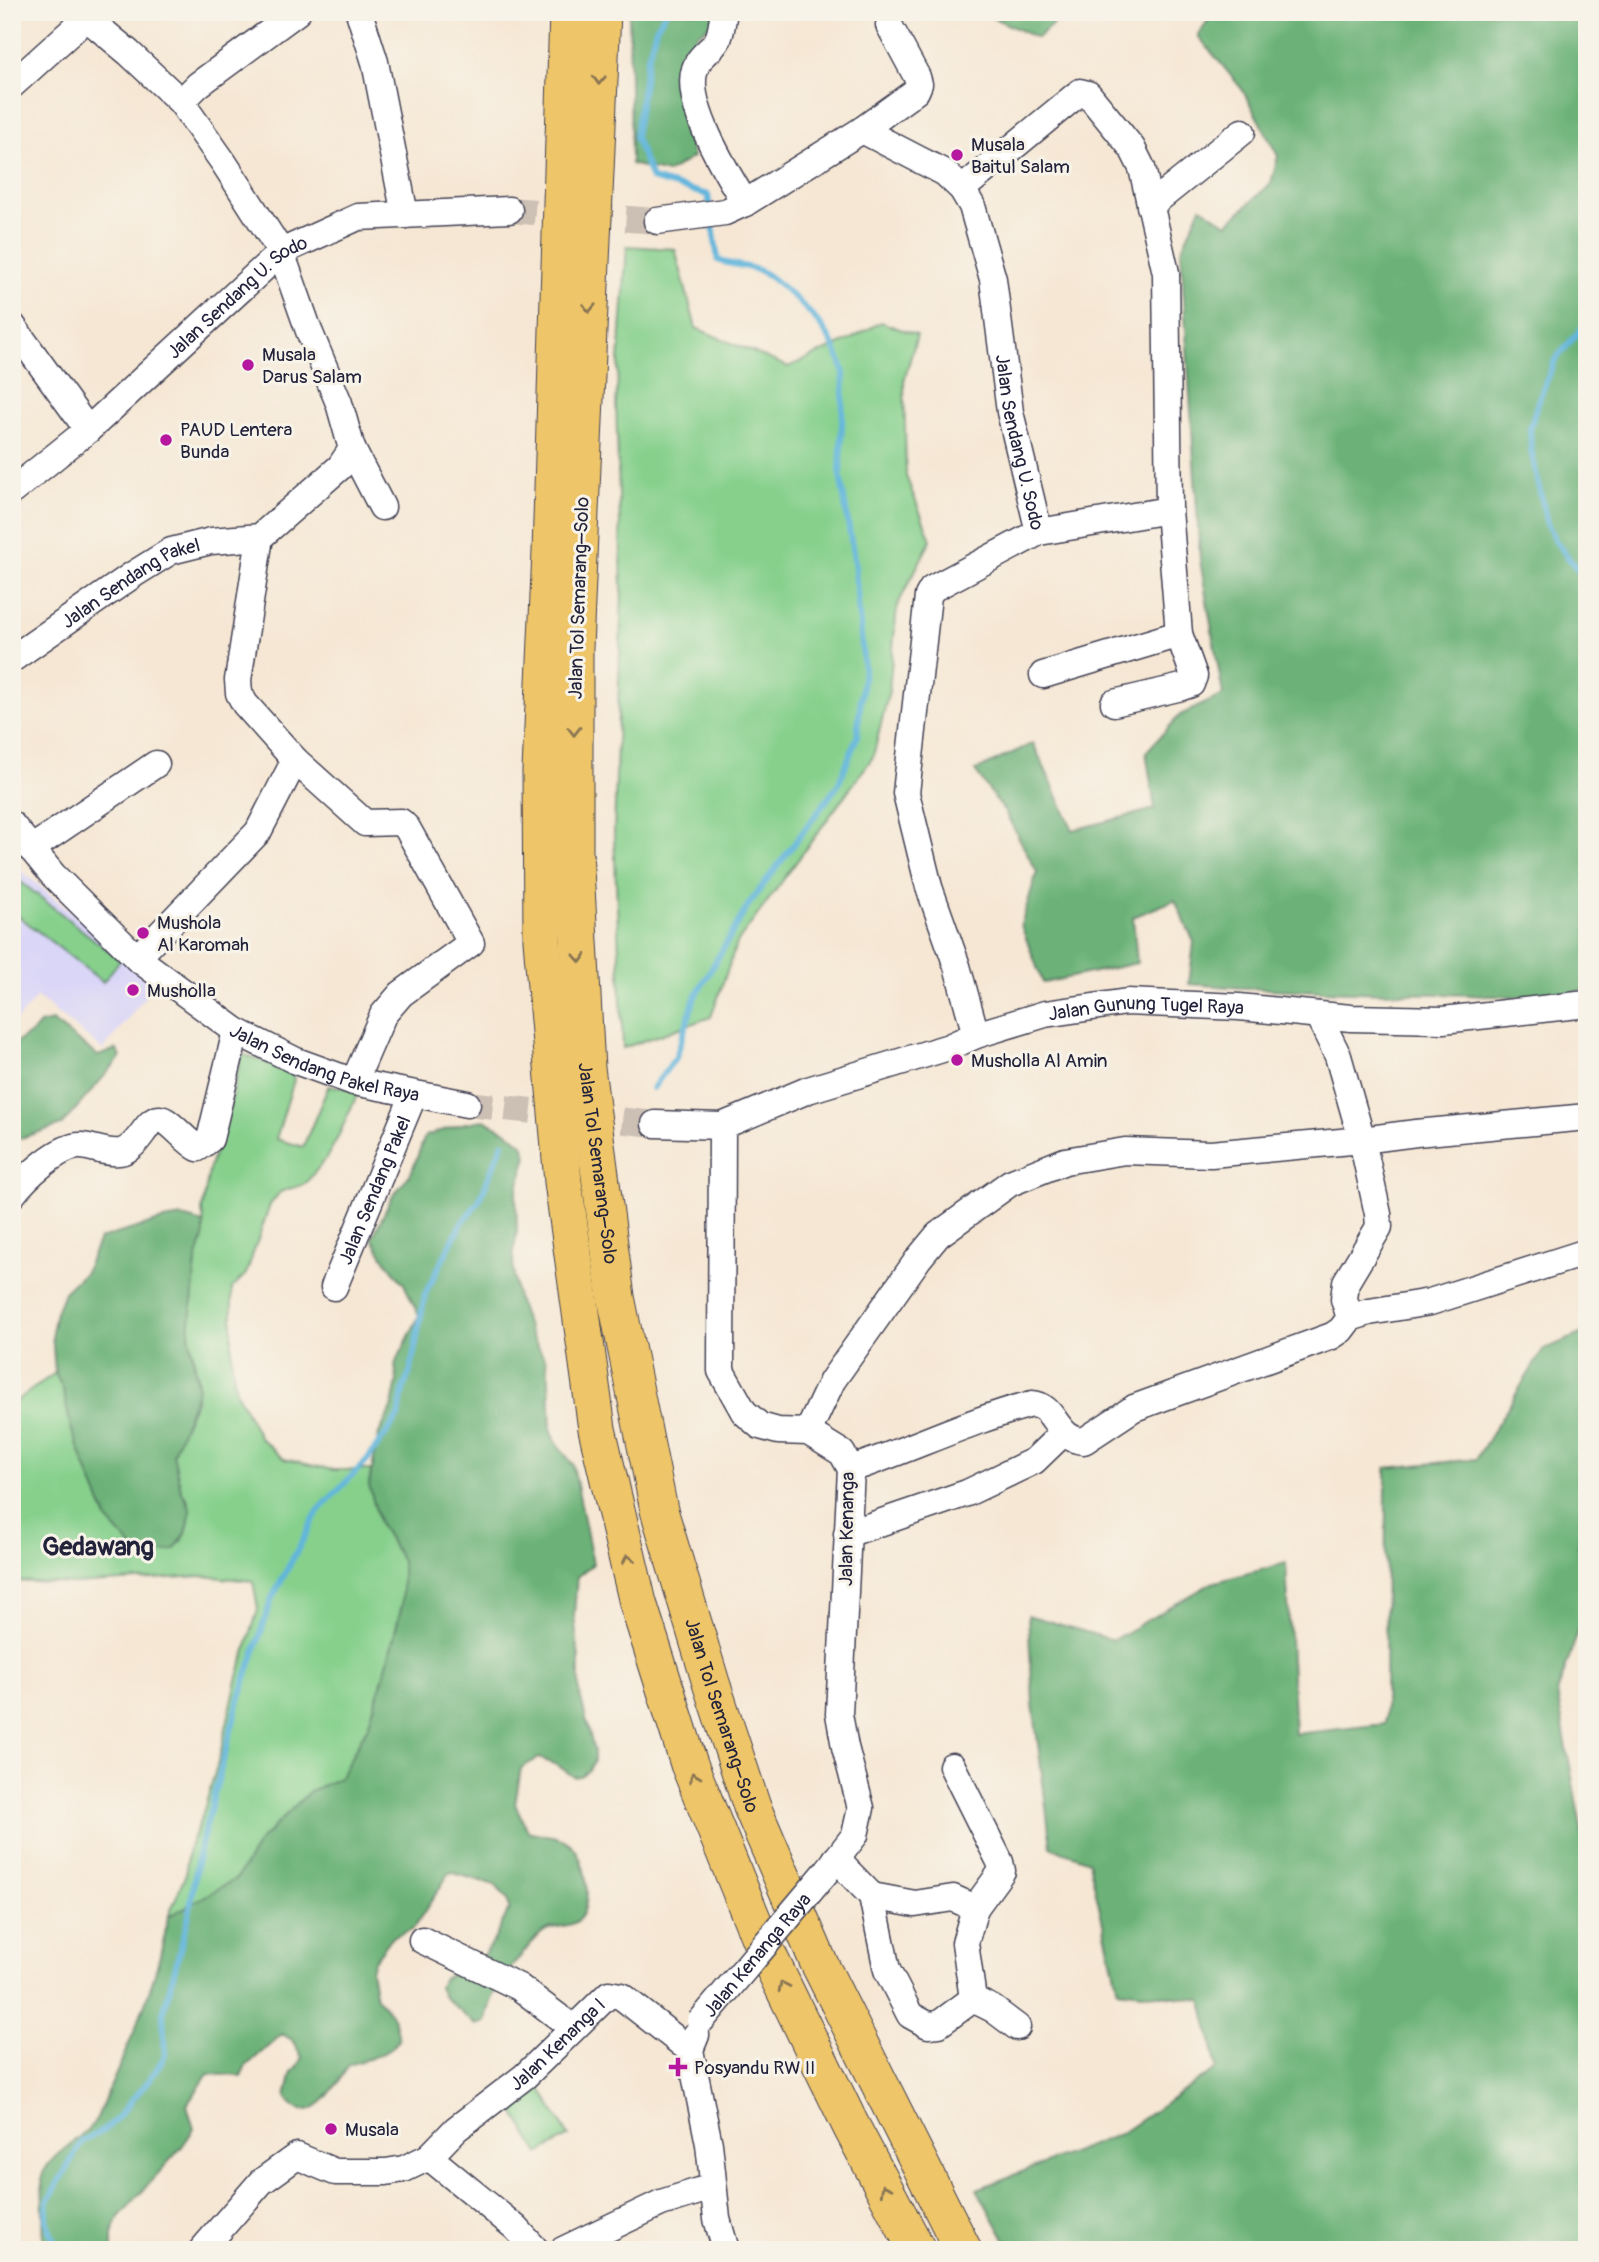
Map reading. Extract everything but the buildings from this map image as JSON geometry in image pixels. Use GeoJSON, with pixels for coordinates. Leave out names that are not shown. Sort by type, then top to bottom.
{"type":"FeatureCollection","features":[{"type":"Feature","properties":{"kind":"highway","name":"Jalan Tol Semarang–Solo"},"geometry":{"type":"LineString","coordinates":[[568,12],[551,552],[541,771],[542,940],[563,1182],[597,1429],[638,1603],[689,1764],[761,1941],[851,2126],[916,2250]]}},
{"type":"Feature","properties":{"kind":"highway","name":"Jalan Tol Semarang–Solo"},"geometry":{"type":"LineString","coordinates":[[603,12],[574,648],[574,851],[586,1068],[617,1297],[659,1510],[711,1684],[752,1807],[818,1961],[963,2250]]}},
{"type":"Feature","properties":{"kind":"street"},"geometry":{"type":"LineString","coordinates":[[181,102],[198,85],[298,12]]}},
{"type":"Feature","properties":{"kind":"street"},"geometry":{"type":"LineString","coordinates":[[359,12],[375,62],[405,215]]}},
{"type":"Feature","properties":{"kind":"street"},"geometry":{"type":"LineString","coordinates":[[724,12],[718,39],[697,64],[692,83],[699,110],[720,161],[724,210]]}},
{"type":"Feature","properties":{"kind":"street"},"geometry":{"type":"LineString","coordinates":[[17,70],[90,15],[181,102],[281,252],[309,331],[340,403],[352,449],[382,506]]}},
{"type":"Feature","properties":{"kind":"street"},"geometry":{"type":"LineString","coordinates":[[657,221],[724,210],[862,130],[916,91],[919,84],[889,25]]}},
{"type":"Feature","properties":{"kind":"street"},"geometry":{"type":"LineString","coordinates":[[962,188],[1080,92],[1086,92],[1132,148],[1142,168],[1166,273],[1169,510],[1180,634],[1194,676],[1191,684],[1114,703]]}},
{"type":"Feature","properties":{"kind":"street","name":"Jalan Sendang U. Sodo"},"geometry":{"type":"LineString","coordinates":[[862,130],[945,173],[962,188],[972,206],[993,279],[1010,412],[1039,532],[935,586],[928,596],[906,793],[929,887],[957,966],[976,1035]]}},
{"type":"Feature","properties":{"kind":"street"},"geometry":{"type":"LineString","coordinates":[[1150,206],[1242,132]]}},
{"type":"Feature","properties":{"kind":"street","name":"Jalan Sendang U. Sodo"},"geometry":{"type":"LineString","coordinates":[[12,491],[88,430],[281,252],[358,217],[509,210]]}},
{"type":"Feature","properties":{"kind":"street"},"geometry":{"type":"LineString","coordinates":[[12,326],[88,430]]}},
{"type":"Feature","properties":{"kind":"street"},"geometry":{"type":"LineString","coordinates":[[352,449],[340,467],[260,537],[238,680],[239,693],[245,704],[295,760],[365,823],[401,822],[407,828],[471,943],[401,994],[383,1015],[354,1082]]}},
{"type":"Feature","properties":{"kind":"street"},"geometry":{"type":"LineString","coordinates":[[1039,532],[1169,510]]}},
{"type":"Feature","properties":{"kind":"street","name":"Jalan Sendang Pakel"},"geometry":{"type":"LineString","coordinates":[[12,659],[171,551],[211,541],[260,537]]}},
{"type":"Feature","properties":{"kind":"street"},"geometry":{"type":"LineString","coordinates":[[1043,675],[1180,634]]}},
{"type":"Feature","properties":{"kind":"street"},"geometry":{"type":"LineString","coordinates":[[137,958],[258,832],[295,760]]}},
{"type":"Feature","properties":{"kind":"street"},"geometry":{"type":"LineString","coordinates":[[32,849],[156,764]]}},
{"type":"Feature","properties":{"kind":"street","name":"Jalan Sendang Pakel Raya"},"geometry":{"type":"LineString","coordinates":[[12,825],[53,875],[137,958],[236,1031],[296,1061],[354,1082],[467,1104]]}},
{"type":"Feature","properties":{"kind":"street","name":"Jalan Gunung Tugel Raya"},"geometry":{"type":"LineString","coordinates":[[722,1126],[808,1090],[949,1047],[976,1035],[1045,1014],[1127,1002],[1239,1007],[1351,1018],[1443,1020],[1587,1004]]}},
{"type":"Feature","properties":{"kind":"street"},"geometry":{"type":"LineString","coordinates":[[1318,1015],[1338,1056],[1362,1140],[1378,1214],[1378,1227],[1346,1282],[1344,1299],[1350,1318]]}},
{"type":"Feature","properties":{"kind":"street"},"geometry":{"type":"LineString","coordinates":[[12,1195],[19,1185],[60,1151],[79,1146],[120,1152],[135,1145],[152,1121],[158,1118],[164,1119],[190,1144],[198,1148],[204,1146],[210,1139],[236,1031]]}},
{"type":"Feature","properties":{"kind":"street","name":"Jalan Sendang Pakel"},"geometry":{"type":"LineString","coordinates":[[334,1287],[414,1094]]}},
{"type":"Feature","properties":{"kind":"street"},"geometry":{"type":"LineString","coordinates":[[808,1432],[832,1381],[919,1258],[938,1236],[1010,1183],[1065,1161],[1125,1151],[1211,1154],[1587,1116]]}},
{"type":"Feature","properties":{"kind":"street"},"geometry":{"type":"LineString","coordinates":[[655,1124],[722,1126]]}},
{"type":"Feature","properties":{"kind":"street","name":"Jalan Kenanga"},"geometry":{"type":"LineString","coordinates":[[722,1126],[721,1371],[744,1412],[760,1426],[778,1431],[808,1432],[842,1452],[851,1469],[839,1714],[861,1808],[855,1835],[832,1865]]}},
{"type":"Feature","properties":{"kind":"street"},"geometry":{"type":"LineString","coordinates":[[851,1469],[898,1454],[966,1425],[1032,1404],[1040,1404],[1046,1409],[1063,1433],[1075,1441],[1084,1441],[1134,1408],[1332,1336],[1341,1330],[1350,1318],[1369,1312],[1430,1302],[1587,1252]]}},
{"type":"Feature","properties":{"kind":"street"},"geometry":{"type":"LineString","coordinates":[[847,1534],[967,1493],[1034,1461],[1063,1433]]}},
{"type":"Feature","properties":{"kind":"street"},"geometry":{"type":"LineString","coordinates":[[952,1766],[1002,1871],[975,1908],[965,1943],[973,1999]]}},
{"type":"Feature","properties":{"kind":"street"},"geometry":{"type":"LineString","coordinates":[[832,1865],[872,1896],[915,1904],[953,1898],[975,1908]]}},
{"type":"Feature","properties":{"kind":"street","name":"Jalan Kenanga Raya"},"geometry":{"type":"LineString","coordinates":[[690,2050],[700,2022],[832,1865]]}},
{"type":"Feature","properties":{"kind":"street"},"geometry":{"type":"LineString","coordinates":[[872,1896],[887,1970],[910,2015],[928,2025],[939,2024],[973,1999]]}},
{"type":"Feature","properties":{"kind":"street"},"geometry":{"type":"LineString","coordinates":[[422,1940],[519,1987],[573,2028]]}},
{"type":"Feature","properties":{"kind":"street","name":"Jalan Kenanga I"},"geometry":{"type":"LineString","coordinates":[[202,2250],[261,2182],[297,2156],[335,2172],[386,2172],[404,2169],[429,2157],[456,2129],[525,2076],[609,1994],[621,1996],[690,2050]]}},
{"type":"Feature","properties":{"kind":"street"},"geometry":{"type":"LineString","coordinates":[[973,1999],[993,2009],[1017,2027]]}},
{"type":"Feature","properties":{"kind":"street"},"geometry":{"type":"LineString","coordinates":[[690,2050],[709,2144],[717,2219],[726,2250]]}},
{"type":"Feature","properties":{"kind":"street"},"geometry":{"type":"LineString","coordinates":[[429,2157],[516,2228],[536,2250]]}},
{"type":"Feature","properties":{"kind":"street"},"geometry":{"type":"LineString","coordinates":[[563,2250],[661,2203],[712,2187]]}},
{"type":"Feature","properties":{"kind":"shaded area"},"geometry":{"type":"Polygon","coordinates":[[[12,863],[156,983],[103,1050],[37,997],[12,1025],[12,988],[16,984],[12,981],[12,863]]]}},
{"type":"Feature","properties":{"kind":"green space"},"geometry":{"type":"Polygon","coordinates":[[[629,12],[729,12],[696,35],[677,100],[693,157],[667,173],[631,164],[629,12]]]}},
{"type":"Feature","properties":{"kind":"green space"},"geometry":{"type":"Polygon","coordinates":[[[988,12],[1066,12],[1037,38],[987,15],[988,12]]]}},
{"type":"Feature","properties":{"kind":"green space"},"geometry":{"type":"Polygon","coordinates":[[[1206,12],[1587,12],[1587,989],[1515,997],[1284,990],[1189,984],[1194,942],[1175,900],[1133,917],[1137,963],[1043,983],[1021,925],[1037,872],[1005,812],[975,771],[1033,743],[1073,830],[1155,809],[1146,752],[1180,715],[1223,695],[1200,560],[1181,250],[1201,207],[1227,224],[1271,183],[1278,156],[1242,89],[1198,36],[1210,17],[1206,12]]]}},
{"type":"Feature","properties":{"kind":"green space"},"geometry":{"type":"Polygon","coordinates":[[[627,246],[675,249],[696,328],[788,367],[845,342],[881,322],[917,335],[904,381],[906,476],[931,540],[897,606],[889,691],[873,757],[737,943],[711,1017],[623,1048],[614,835],[622,588],[616,404],[627,246]]]}},
{"type":"Feature","properties":{"kind":"green space"},"geometry":{"type":"Polygon","coordinates":[[[12,875],[120,960],[103,982],[12,911],[12,875]]]}},
{"type":"Feature","properties":{"kind":"green space"},"geometry":{"type":"Polygon","coordinates":[[[52,1021],[98,1056],[116,1049],[121,1057],[62,1125],[12,1141],[12,1045],[40,1024],[52,1021]]]}},
{"type":"Feature","properties":{"kind":"green space"},"geometry":{"type":"Polygon","coordinates":[[[242,1054],[292,1071],[294,1080],[276,1139],[303,1147],[329,1085],[359,1091],[325,1160],[305,1184],[280,1192],[270,1205],[246,1274],[232,1288],[232,1366],[236,1392],[260,1438],[284,1459],[333,1470],[371,1470],[369,1485],[379,1522],[402,1561],[402,1605],[368,1726],[340,1778],[310,1791],[260,1841],[237,1878],[168,1917],[185,1876],[189,1847],[202,1816],[219,1759],[237,1680],[258,1609],[253,1581],[202,1576],[75,1584],[12,1581],[12,1404],[55,1373],[63,1389],[71,1428],[108,1521],[144,1555],[182,1542],[189,1523],[188,1500],[181,1490],[173,1454],[196,1401],[198,1381],[189,1333],[196,1261],[204,1223],[202,1211],[209,1170],[231,1101],[242,1054]]]}},
{"type":"Feature","properties":{"kind":"green space"},"geometry":{"type":"Polygon","coordinates":[[[484,1120],[508,1132],[523,1144],[527,1156],[516,1195],[517,1233],[513,1255],[517,1298],[531,1335],[546,1360],[551,1432],[573,1465],[593,1564],[577,1577],[574,1615],[579,1658],[579,1691],[594,1761],[589,1770],[574,1777],[557,1765],[539,1758],[521,1768],[515,1804],[528,1831],[560,1838],[575,1849],[586,1881],[586,1905],[583,1914],[573,1923],[550,1928],[538,1936],[500,1982],[491,2001],[486,2022],[476,2025],[444,1997],[439,1988],[442,1979],[477,1963],[492,1944],[509,1909],[508,1899],[495,1885],[450,1872],[413,1929],[393,1936],[374,1961],[371,1970],[376,1998],[390,2012],[396,2026],[399,2040],[394,2046],[376,2056],[349,2065],[322,2102],[304,2110],[295,2107],[286,2097],[292,2072],[302,2057],[292,2040],[282,2034],[245,2067],[241,2076],[208,2074],[187,2105],[194,2129],[181,2148],[118,2218],[112,2235],[112,2250],[44,2250],[42,2176],[52,2160],[96,2120],[148,1995],[168,1917],[237,1878],[260,1841],[310,1791],[340,1778],[368,1726],[402,1605],[402,1561],[379,1522],[369,1485],[379,1433],[391,1410],[397,1381],[395,1365],[419,1316],[404,1284],[372,1238],[392,1197],[411,1173],[425,1136],[484,1120]]]}},
{"type":"Feature","properties":{"kind":"green space"},"geometry":{"type":"Polygon","coordinates":[[[182,1217],[204,1223],[204,1234],[196,1261],[189,1333],[198,1390],[173,1454],[181,1490],[191,1510],[186,1533],[174,1550],[144,1555],[134,1549],[108,1521],[71,1428],[63,1389],[55,1373],[52,1332],[64,1292],[85,1272],[99,1239],[182,1217]]]}},
{"type":"Feature","properties":{"kind":"green space"},"geometry":{"type":"Polygon","coordinates":[[[1587,1331],[1587,1476],[1578,1548],[1587,1581],[1587,1606],[1557,1693],[1587,1861],[1587,2250],[1011,2250],[977,2189],[1120,2134],[1217,2068],[1202,2000],[1118,1990],[1089,1861],[1051,1847],[1033,1704],[1028,1615],[1113,1640],[1212,1583],[1286,1563],[1295,1734],[1385,1724],[1386,1468],[1476,1459],[1543,1350],[1587,1331]]]}},
{"type":"Feature","properties":{"kind":"green space"},"geometry":{"type":"Polygon","coordinates":[[[538,2084],[569,2136],[539,2154],[508,2102],[538,2084]]]}},
{"type":"Feature","properties":{"kind":"waterway"},"geometry":{"type":"LineString","coordinates":[[666,12],[656,28],[647,61],[635,137],[652,179],[708,195],[710,208]]}},
{"type":"Feature","properties":{"kind":"waterway"},"geometry":{"type":"LineString","coordinates":[[653,1088],[676,1057],[695,997],[749,904],[838,785],[857,737],[864,669],[854,559],[840,474],[844,373],[840,360],[829,337],[814,317],[774,279],[755,269],[718,260],[712,219]]}},
{"type":"Feature","properties":{"kind":"waterway"},"geometry":{"type":"LineString","coordinates":[[1587,322],[1555,360],[1530,429],[1531,450],[1547,524],[1556,542],[1587,582]]}},
{"type":"Feature","properties":{"kind":"waterway"},"geometry":{"type":"LineString","coordinates":[[57,2250],[46,2220],[48,2201],[82,2141],[105,2130],[119,2116],[155,2072],[165,2055],[163,2014],[189,1915],[198,1856],[239,1700],[272,1598],[318,1511],[367,1460],[398,1417],[411,1369],[425,1294],[461,1224],[479,1201],[503,1143]]}},
{"type":"Feature","properties":{"kind":"tunnel"},"geometry":{"type":"LineString","coordinates":[[509,210],[657,221]]}},
{"type":"Feature","properties":{"kind":"tunnel"},"geometry":{"type":"LineString","coordinates":[[467,1104],[655,1124]]}},
{"type":"Feature","properties":{"kind":"place","name":"Musala Baitul Salam"},"geometry":{"type":"Point","coordinates":[957,155]}},
{"type":"Feature","properties":{"kind":"place","name":"Musala Darus Salam"},"geometry":{"type":"Point","coordinates":[248,365]}},
{"type":"Feature","properties":{"kind":"place","name":"PAUD Lentera Bunda"},"geometry":{"type":"Point","coordinates":[166,440]}},
{"type":"Feature","properties":{"kind":"place","name":"Mushola Al Karomah"},"geometry":{"type":"Point","coordinates":[143,933]}},
{"type":"Feature","properties":{"kind":"place","name":"Musholla"},"geometry":{"type":"Point","coordinates":[133,990]}},
{"type":"Feature","properties":{"kind":"place","name":"Musholla Al Amin"},"geometry":{"type":"Point","coordinates":[957,1060]}},
{"type":"Feature","properties":{"kind":"place","name":"Posyandu RW II"},"geometry":{"type":"Point","coordinates":[678,2067]}},
{"type":"Feature","properties":{"kind":"place","name":"Musala"},"geometry":{"type":"Point","coordinates":[331,2129]}},
{"type":"Feature","properties":{"kind":"district","name":"Gedawang"},"geometry":{"type":"Point","coordinates":[98,1546]}}]}
